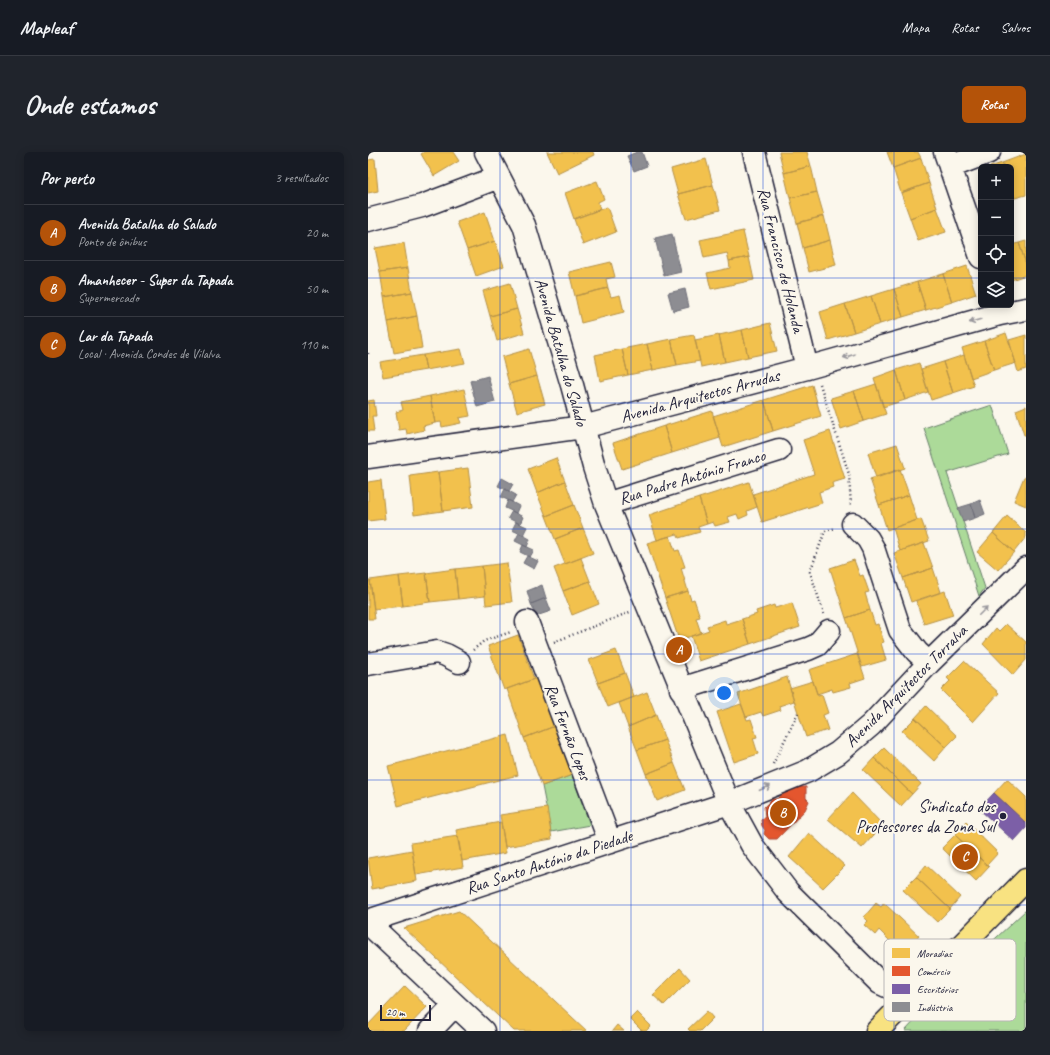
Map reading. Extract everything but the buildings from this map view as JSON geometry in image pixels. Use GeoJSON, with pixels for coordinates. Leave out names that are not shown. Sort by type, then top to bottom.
{"type":"FeatureCollection","features":[{"type":"Feature","properties":{"kind":"main road"},"geometry":{"type":"LineString","coordinates":[[968,939],[1026,880]]}},
{"type":"Feature","properties":{"kind":"street","name":"Avenida Batalha do Salado"},"geometry":{"type":"LineString","coordinates":[[486,152],[524,225],[606,504],[729,803],[752,845],[768,867],[807,911],[880,983],[884,985]]}},
{"type":"Feature","properties":{"kind":"street","name":"Rua Francisco de Holanda"},"geometry":{"type":"LineString","coordinates":[[754,152],[807,368]]}},
{"type":"Feature","properties":{"kind":"street"},"geometry":{"type":"LineString","coordinates":[[978,248],[948,159],[989,152]]}},
{"type":"Feature","properties":{"kind":"street"},"geometry":{"type":"LineString","coordinates":[[368,220],[422,206],[499,177]]}},
{"type":"Feature","properties":{"kind":"street","name":"Avenida Arquitectos Arrudas"},"geometry":{"type":"LineString","coordinates":[[368,457],[583,427],[807,368],[999,310],[1026,309]]}},
{"type":"Feature","properties":{"kind":"street","name":"Rua Padre António Franco"},"geometry":{"type":"LineString","coordinates":[[606,504],[779,450]]}},
{"type":"Feature","properties":{"kind":"street"},"geometry":{"type":"LineString","coordinates":[[853,524],[868,539],[873,548],[900,630],[917,652],[929,663]]}},
{"type":"Feature","properties":{"kind":"street","name":"Avenida Arquitectos Torralva"},"geometry":{"type":"LineString","coordinates":[[729,803],[808,771],[838,753],[871,726],[929,663],[1026,568]]}},
{"type":"Feature","properties":{"kind":"street","name":"Rua Fernão Lopes"},"geometry":{"type":"LineString","coordinates":[[528,624],[610,842]]}},
{"type":"Feature","properties":{"kind":"street"},"geometry":{"type":"LineString","coordinates":[[681,689],[808,649],[816,645],[829,632]]}},
{"type":"Feature","properties":{"kind":"street"},"geometry":{"type":"LineString","coordinates":[[368,664],[437,652],[459,662]]}},
{"type":"Feature","properties":{"kind":"street","name":"Rua Santo António da Piedade"},"geometry":{"type":"LineString","coordinates":[[368,922],[729,803]]}},
{"type":"Feature","properties":{"kind":"street"},"geometry":{"type":"LineString","coordinates":[[368,922],[482,1031]]}},
{"type":"Feature","properties":{"kind":"street","name":"Avenida Batalha do Salado"},"geometry":{"type":"LineString","coordinates":[[880,983],[884,1023]]}},
{"type":"Feature","properties":{"kind":"street"},"geometry":{"type":"LineString","coordinates":[[430,1031],[455,1005]]}},
{"type":"Feature","properties":{"kind":"path"},"geometry":{"type":"LineString","coordinates":[[807,368],[821,386],[849,474],[853,524],[824,531],[810,572],[829,632]]}},
{"type":"Feature","properties":{"kind":"path"},"geometry":{"type":"LineString","coordinates":[[537,649],[647,605]]}},
{"type":"Feature","properties":{"kind":"path"},"geometry":{"type":"LineString","coordinates":[[459,662],[484,641],[528,624]]}},
{"type":"Feature","properties":{"kind":"path"},"geometry":{"type":"LineString","coordinates":[[772,766],[798,712]]}},
{"type":"Feature","properties":{"kind":"green space"},"geometry":{"type":"Polygon","coordinates":[[[992,405],[1008,454],[947,473],[985,588],[979,596],[924,428],[992,405]]]}},
{"type":"Feature","properties":{"kind":"green space"},"geometry":{"type":"Polygon","coordinates":[[[572,775],[590,825],[551,832],[542,786],[572,775]]]}},
{"type":"Feature","properties":{"kind":"green space"},"geometry":{"type":"Polygon","coordinates":[[[1026,910],[1026,1031],[905,1031],[914,1021],[1016,1021],[1016,939],[995,939],[1026,910]]]}},
{"type":"Feature","properties":{"kind":"place","name":"Avenida Batalha do Salado"},"geometry":{"type":"Point","coordinates":[679,650]}},
{"type":"Feature","properties":{"kind":"place","name":"Amanhecer - Super da Tapada"},"geometry":{"type":"Point","coordinates":[783,813]}},
{"type":"Feature","properties":{"kind":"place","name":"Sindicato dos Professores da Zona Sul"},"geometry":{"type":"Point","coordinates":[1003,816]}},
{"type":"Feature","properties":{"kind":"place","name":"Lar da Tapada"},"geometry":{"type":"Point","coordinates":[965,857]}}]}
